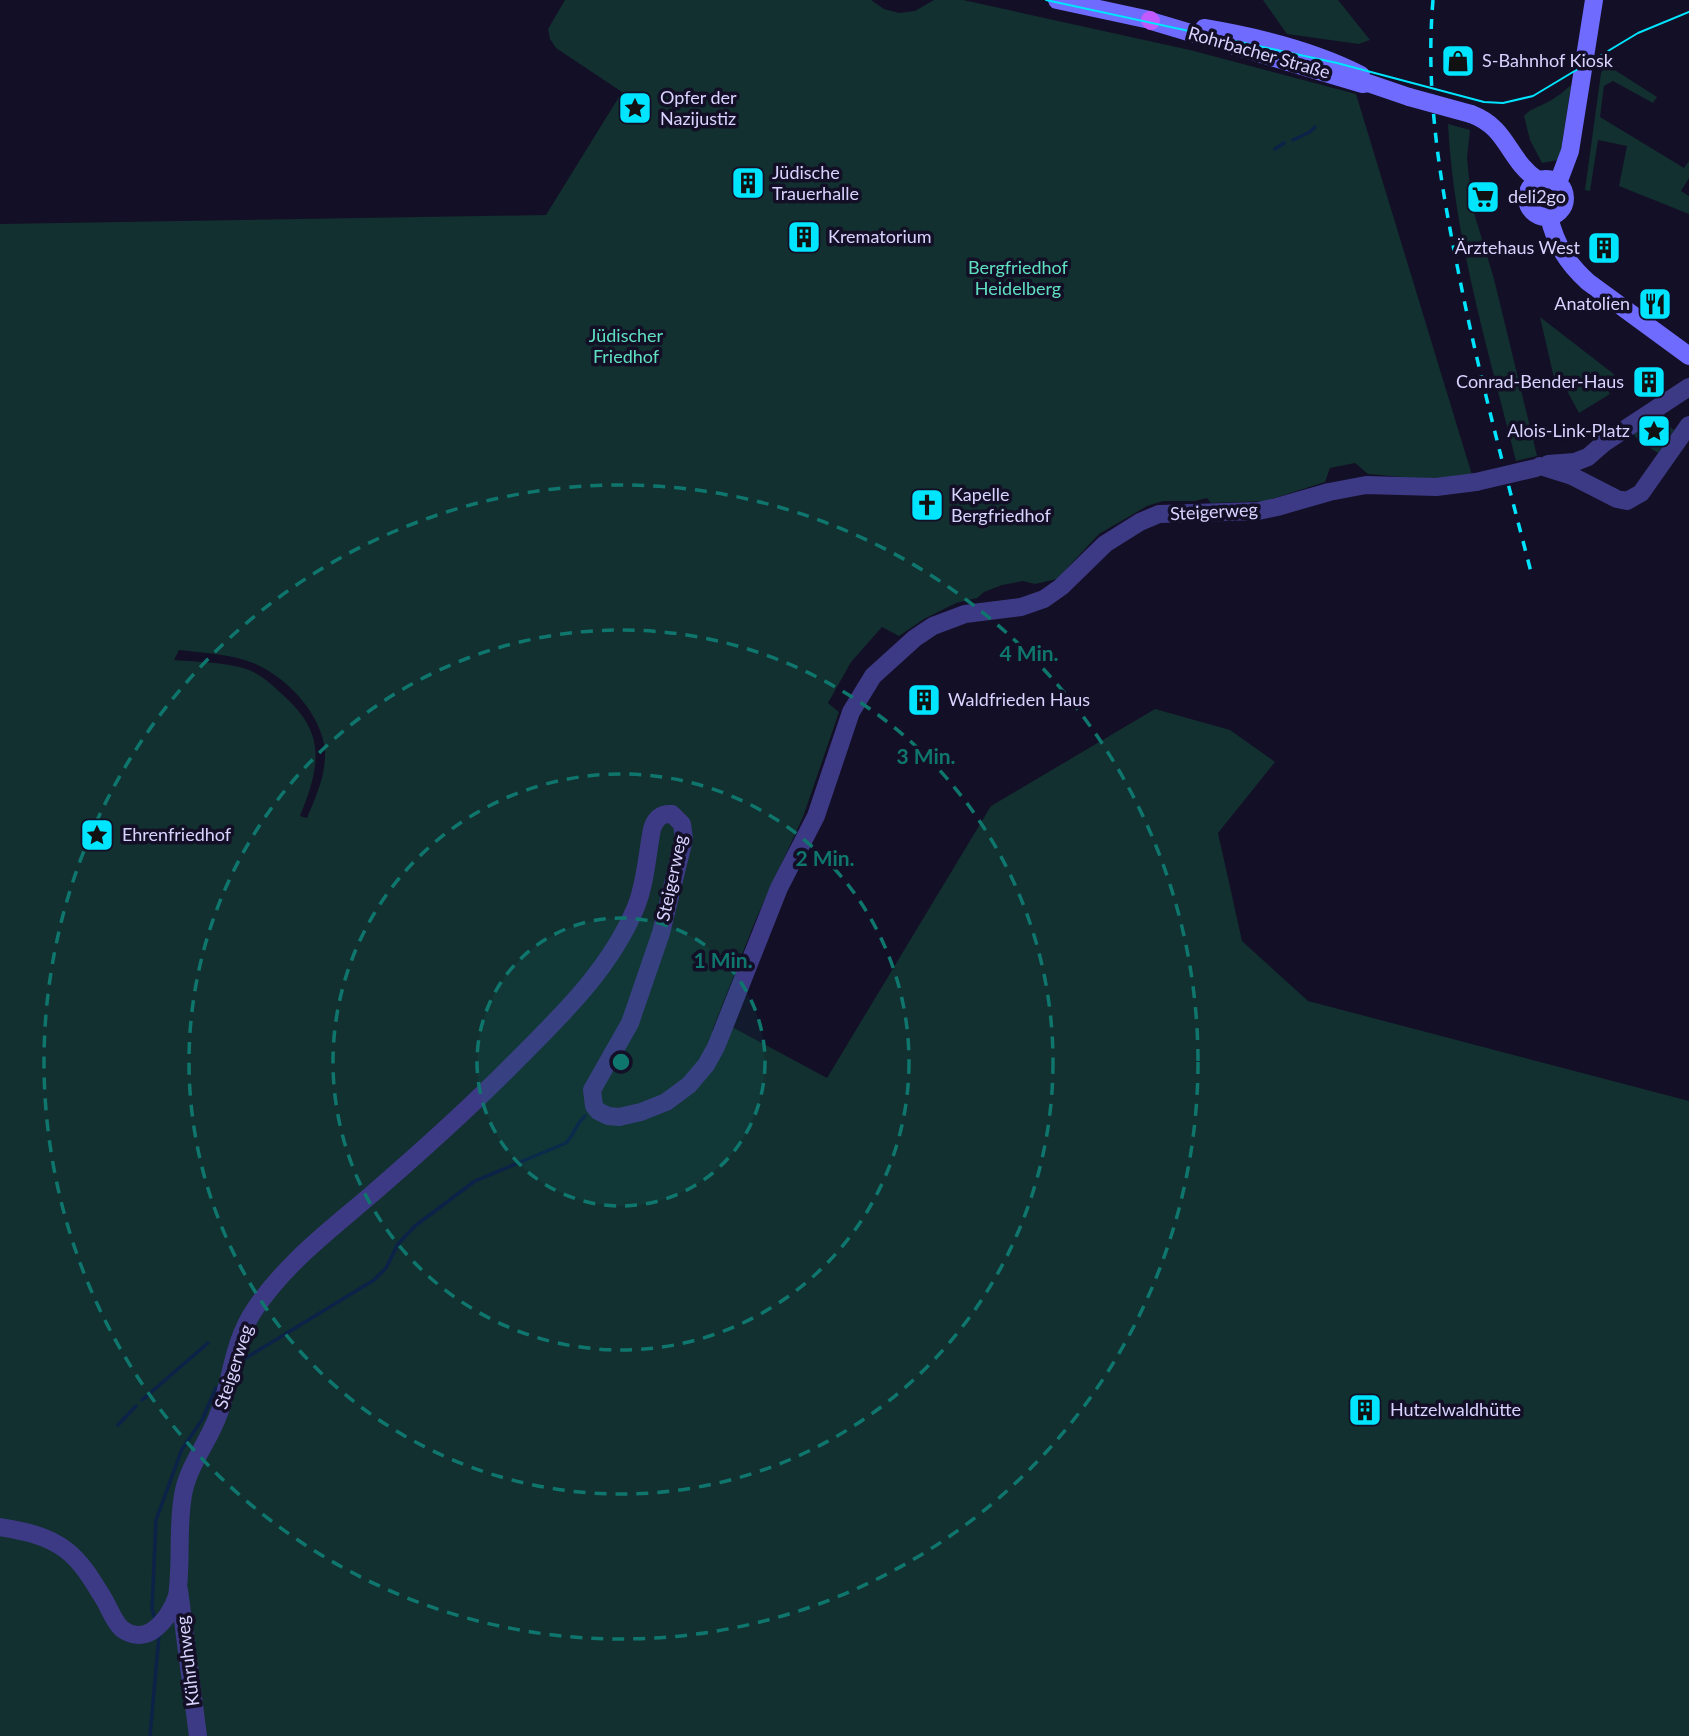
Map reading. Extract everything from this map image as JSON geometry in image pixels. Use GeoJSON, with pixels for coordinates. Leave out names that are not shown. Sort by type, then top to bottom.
{"type":"FeatureCollection","features":[{"type":"Feature","properties":{"kind":"main road","name":"Rohrbacher Straße"},"geometry":{"type":"LineString","coordinates":[[1058,0],[1150,20],[1362,84],[1368,83],[1487,121],[1498,130],[1513,155],[1516,173],[1533,187],[1528,200],[1532,210],[1540,216],[1549,217],[1564,258],[1573,269],[1689,356]]}},
{"type":"Feature","properties":{"kind":"main road"},"geometry":{"type":"LineString","coordinates":[[1558,183],[1570,152],[1594,0]]}},
{"type":"Feature","properties":{"kind":"main road"},"geometry":{"type":"LineString","coordinates":[[1533,187],[1549,179],[1564,190],[1565,202],[1558,213],[1549,217]]}},
{"type":"Feature","properties":{"kind":"street","name":"Steigerweg"},"geometry":{"type":"LineString","coordinates":[[178,1587],[184,1488],[196,1458],[218,1417],[237,1347],[249,1318],[298,1257],[471,1106],[568,1010],[612,951],[636,906],[645,878],[652,829],[657,818],[668,813],[677,816],[683,828],[684,839],[664,923],[635,1011],[618,1047],[592,1090],[591,1098],[595,1108],[601,1114],[612,1117],[640,1112],[666,1102],[689,1086],[709,1060],[779,888],[816,816],[851,712],[873,676],[915,638],[933,626],[965,614],[1021,607],[1044,598],[1061,587],[1105,544],[1140,522],[1159,514],[1258,510],[1366,485],[1436,486],[1476,482],[1538,467],[1576,462],[1588,457],[1604,443],[1689,387]]}},
{"type":"Feature","properties":{"kind":"street"},"geometry":{"type":"LineString","coordinates":[[1538,467],[1581,479],[1624,501],[1633,499],[1641,494],[1689,425]]}},
{"type":"Feature","properties":{"kind":"street"},"geometry":{"type":"LineString","coordinates":[[0,1527],[37,1535],[64,1548],[87,1573],[118,1625],[129,1633],[143,1634],[157,1627],[174,1605],[178,1587]]}},
{"type":"Feature","properties":{"kind":"street","name":"Kühruhweg"},"geometry":{"type":"LineString","coordinates":[[178,1587],[198,1736]]}},
{"type":"Feature","properties":{"kind":"green space"},"geometry":{"type":"Polygon","coordinates":[[[565,0],[871,0],[884,9],[899,13],[915,11],[934,0],[963,0],[1190,50],[1356,94],[1472,475],[1426,479],[1368,474],[1355,463],[1330,468],[1325,482],[1265,501],[1211,503],[1207,498],[1195,501],[1163,501],[1147,506],[1099,534],[1057,579],[1035,584],[1023,581],[1002,585],[977,598],[956,603],[924,619],[899,636],[882,627],[851,662],[828,703],[839,712],[803,817],[756,919],[712,1031],[732,1027],[827,1078],[991,806],[1155,709],[1230,730],[1275,762],[1218,833],[1242,941],[1308,1001],[1689,1101],[1689,1736],[0,1736],[0,224],[546,215],[622,92],[556,48],[548,29],[565,0]],[[179,650],[174,660],[221,664],[249,670],[267,681],[297,709],[307,723],[316,751],[312,781],[300,816],[307,818],[320,785],[325,760],[322,737],[310,710],[278,677],[253,663],[217,654],[179,650]]]}},
{"type":"Feature","properties":{"kind":"green space"},"geometry":{"type":"Polygon","coordinates":[[[1263,0],[1338,0],[1370,40],[1359,44],[1287,34],[1263,0]]]}},
{"type":"Feature","properties":{"kind":"green space"},"geometry":{"type":"Polygon","coordinates":[[[1605,67],[1610,67],[1657,97],[1653,103],[1613,81],[1604,86],[1600,117],[1684,168],[1689,161],[1689,178],[1681,191],[1689,196],[1689,214],[1619,186],[1627,146],[1598,140],[1590,191],[1585,190],[1601,73],[1605,67]]]}},
{"type":"Feature","properties":{"kind":"green space"},"geometry":{"type":"Polygon","coordinates":[[[1571,85],[1560,156],[1558,160],[1542,163],[1530,140],[1524,116],[1571,85]]]}},
{"type":"Feature","properties":{"kind":"green space"},"geometry":{"type":"Polygon","coordinates":[[[1448,124],[1470,130],[1467,158],[1472,206],[1494,279],[1537,456],[1516,461],[1465,251],[1451,167],[1448,124]]]}},
{"type":"Feature","properties":{"kind":"green space"},"geometry":{"type":"Polygon","coordinates":[[[1540,317],[1615,375],[1602,382],[1610,394],[1579,413],[1566,389],[1557,391],[1540,317]]]}},
{"type":"Feature","properties":{"kind":"green space"},"geometry":{"type":"Polygon","coordinates":[[[1660,413],[1664,422],[1674,430],[1658,453],[1639,441],[1632,432],[1660,413]]]}},
{"type":"Feature","properties":{"kind":"waterway"},"geometry":{"type":"LineString","coordinates":[[1293,140],[1315,127]]}},
{"type":"Feature","properties":{"kind":"waterway"},"geometry":{"type":"LineString","coordinates":[[1275,149],[1284,143]]}},
{"type":"Feature","properties":{"kind":"waterway"},"geometry":{"type":"LineString","coordinates":[[244,1359],[374,1280],[386,1268],[398,1244],[415,1226],[475,1181],[566,1143],[585,1116]]}},
{"type":"Feature","properties":{"kind":"waterway"},"geometry":{"type":"LineString","coordinates":[[142,1400],[208,1343]]}},
{"type":"Feature","properties":{"kind":"waterway"},"geometry":{"type":"LineString","coordinates":[[155,1619],[152,1609],[156,1520],[182,1449],[202,1420],[216,1388]]}},
{"type":"Feature","properties":{"kind":"waterway"},"geometry":{"type":"LineString","coordinates":[[118,1425],[136,1406]]}},
{"type":"Feature","properties":{"kind":"waterway"},"geometry":{"type":"LineString","coordinates":[[150,1736],[159,1636]]}},
{"type":"Feature","properties":{"kind":"tram line"},"geometry":{"type":"LineString","coordinates":[[1046,0],[1337,63],[1484,102],[1503,103],[1533,96],[1638,33],[1689,12]]}},
{"type":"Feature","properties":{"kind":"railway"},"geometry":{"type":"LineString","coordinates":[[1433,0],[1433,102],[1445,203],[1474,346],[1531,572]]}},
{"type":"Feature","properties":{"kind":"place","name":"S-Bahnhof Kiosk"},"geometry":{"type":"Point","coordinates":[1458,61]}},
{"type":"Feature","properties":{"kind":"place","name":"Opfer der Nazijustiz"},"geometry":{"type":"Point","coordinates":[635,108]}},
{"type":"Feature","properties":{"kind":"place","name":"Jüdische Trauerhalle"},"geometry":{"type":"Point","coordinates":[748,183]}},
{"type":"Feature","properties":{"kind":"place","name":"deli2go"},"geometry":{"type":"Point","coordinates":[1483,197]}},
{"type":"Feature","properties":{"kind":"place","name":"Krematorium"},"geometry":{"type":"Point","coordinates":[804,237]}},
{"type":"Feature","properties":{"kind":"place","name":"Ärztehaus West"},"geometry":{"type":"Point","coordinates":[1604,248]}},
{"type":"Feature","properties":{"kind":"place","name":"Anatolien"},"geometry":{"type":"Point","coordinates":[1655,304]}},
{"type":"Feature","properties":{"kind":"place","name":"Conrad-Bender-Haus"},"geometry":{"type":"Point","coordinates":[1649,382]}},
{"type":"Feature","properties":{"kind":"place","name":"Alois-Link-Platz"},"geometry":{"type":"Point","coordinates":[1654,431]}},
{"type":"Feature","properties":{"kind":"place","name":"Kapelle Bergfriedhof"},"geometry":{"type":"Point","coordinates":[927,505]}},
{"type":"Feature","properties":{"kind":"place","name":"Waldfrieden Haus"},"geometry":{"type":"Point","coordinates":[924,700]}},
{"type":"Feature","properties":{"kind":"place","name":"Ehrenfriedhof"},"geometry":{"type":"Point","coordinates":[97,835]}},
{"type":"Feature","properties":{"kind":"place","name":"Hutzelwaldhütte"},"geometry":{"type":"Point","coordinates":[1365,1410]}},
{"type":"Feature","properties":{"kind":"park label","name":"Bergfriedhof Heidelberg"},"geometry":{"type":"Point","coordinates":[1018,278]}},
{"type":"Feature","properties":{"kind":"park label","name":"Jüdischer Friedhof"},"geometry":{"type":"Point","coordinates":[626,346]}}]}
